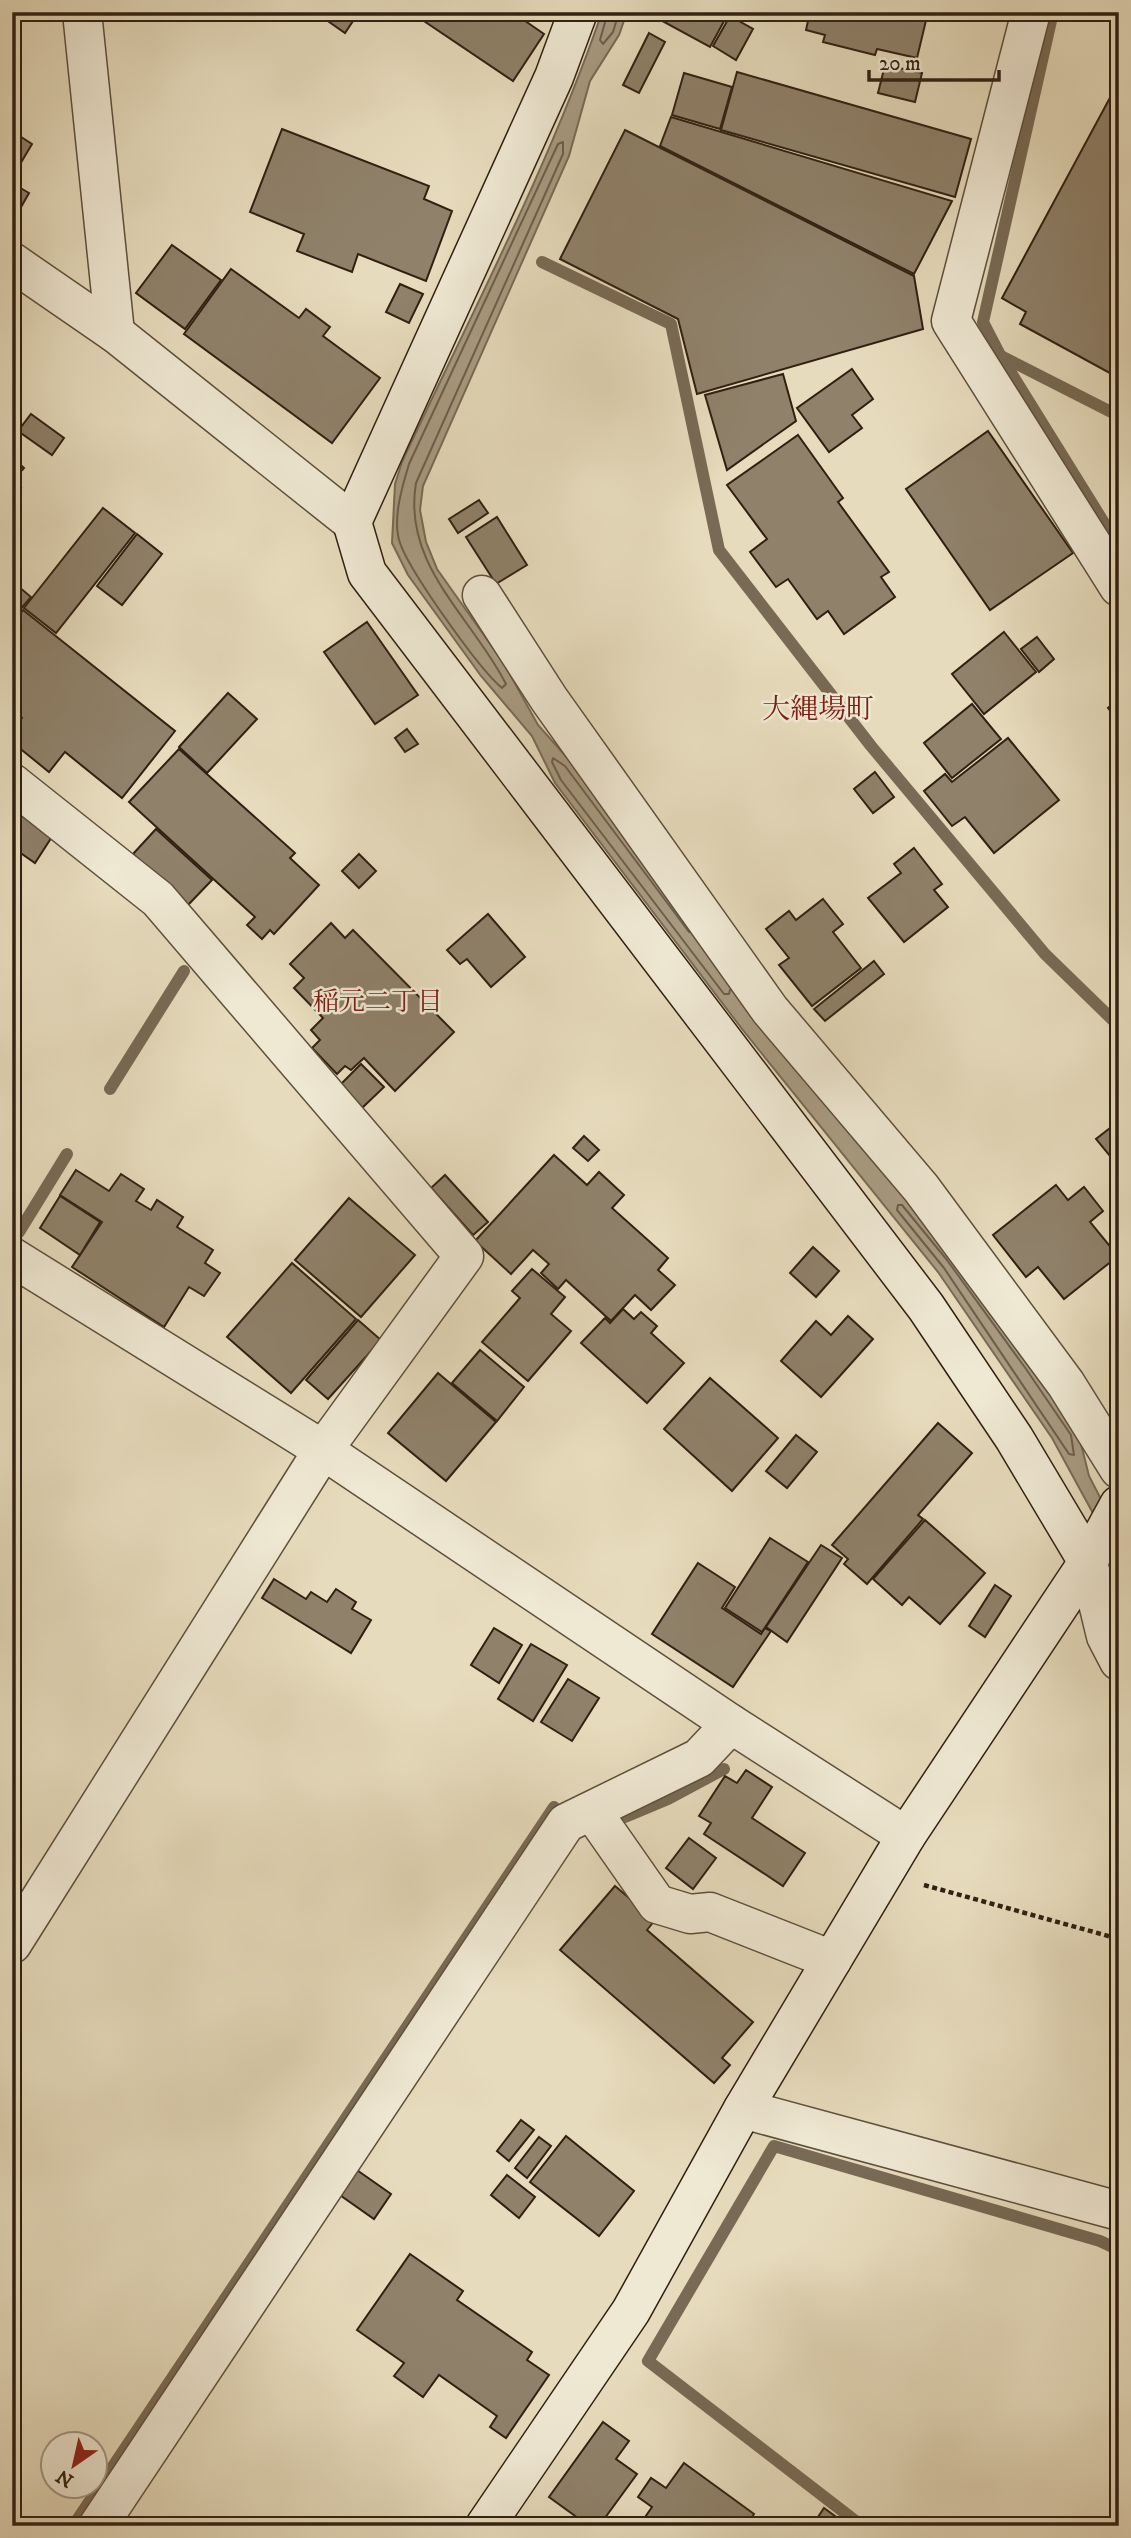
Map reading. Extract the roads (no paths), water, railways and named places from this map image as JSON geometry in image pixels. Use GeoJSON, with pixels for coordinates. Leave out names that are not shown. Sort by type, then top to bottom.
{"type":"FeatureCollection","features":[{"type":"Feature","properties":{"kind":"street"},"geometry":{"type":"LineString","coordinates":[[82,12],[115,333]]}},
{"type":"Feature","properties":{"kind":"street"},"geometry":{"type":"LineString","coordinates":[[352,522],[554,77],[578,12]]}},
{"type":"Feature","properties":{"kind":"street"},"geometry":{"type":"LineString","coordinates":[[1031,12],[951,321],[1119,587]]}},
{"type":"Feature","properties":{"kind":"street"},"geometry":{"type":"LineString","coordinates":[[12,262],[115,333],[352,522],[367,573],[926,1307],[1014,1437],[1090,1558],[1107,1636],[1119,1661]]}},
{"type":"Feature","properties":{"kind":"street"},"geometry":{"type":"LineString","coordinates":[[482,595],[549,699],[770,1010],[921,1188],[1066,1384],[1119,1469]]}},
{"type":"Feature","properties":{"kind":"street"},"geometry":{"type":"LineString","coordinates":[[12,783],[158,899],[464,1256],[323,1450],[12,1944]]}},
{"type":"Feature","properties":{"kind":"street"},"geometry":{"type":"LineString","coordinates":[[12,1257],[323,1450],[730,1724],[898,1851]]}},
{"type":"Feature","properties":{"kind":"street"},"geometry":{"type":"LineString","coordinates":[[485,2526],[631,2311],[743,2109],[898,1851],[1090,1558],[1119,1505]]}},
{"type":"Feature","properties":{"kind":"street"},"geometry":{"type":"LineString","coordinates":[[98,2526],[566,1824],[699,1758],[730,1724]]}},
{"type":"Feature","properties":{"kind":"street"},"geometry":{"type":"LineString","coordinates":[[592,1811],[657,1903],[690,1914],[710,1912],[832,1961]]}},
{"type":"Feature","properties":{"kind":"street"},"geometry":{"type":"LineString","coordinates":[[743,2109],[1119,2211]]}},
{"type":"Feature","properties":{"kind":"water"},"geometry":{"type":"Polygon","coordinates":[[[602,12],[627,12],[619,35],[590,81],[569,156],[423,486],[420,510],[426,542],[437,569],[503,662],[538,725],[570,761],[952,1255],[1078,1432],[1089,1476],[1119,1534],[1119,1561],[1052,1438],[938,1272],[742,1029],[555,783],[532,736],[481,676],[408,575],[392,543],[395,484],[402,462],[534,183],[602,12]]]}},
{"type":"Feature","properties":{"kind":"waterway"},"geometry":{"type":"LineString","coordinates":[[1053,12],[983,322],[1000,355],[1119,547]]}},
{"type":"Feature","properties":{"kind":"waterway"},"geometry":{"type":"LineString","coordinates":[[542,262],[671,324],[719,550],[871,746],[1045,954],[1119,1026]]}},
{"type":"Feature","properties":{"kind":"waterway"},"geometry":{"type":"LineString","coordinates":[[1001,356],[1119,416]]}},
{"type":"Feature","properties":{"kind":"waterway"},"geometry":{"type":"LineString","coordinates":[[110,1089],[184,971]]}},
{"type":"Feature","properties":{"kind":"waterway"},"geometry":{"type":"LineString","coordinates":[[19,1232],[67,1154]]}},
{"type":"Feature","properties":{"kind":"waterway"},"geometry":{"type":"LineString","coordinates":[[625,1817],[668,1799],[724,1769]]}},
{"type":"Feature","properties":{"kind":"waterway"},"geometry":{"type":"LineString","coordinates":[[73,2526],[554,1807]]}},
{"type":"Feature","properties":{"kind":"waterway"},"geometry":{"type":"LineString","coordinates":[[862,2526],[648,2361],[774,2146],[1100,2241],[1119,2250]]}},
{"type":"Feature","properties":{"kind":"district","name":"大縄場町"},"geometry":{"type":"Point","coordinates":[818,709]}},
{"type":"Feature","properties":{"kind":"district","name":"稲元二丁目"},"geometry":{"type":"Point","coordinates":[378,1002]}}]}
